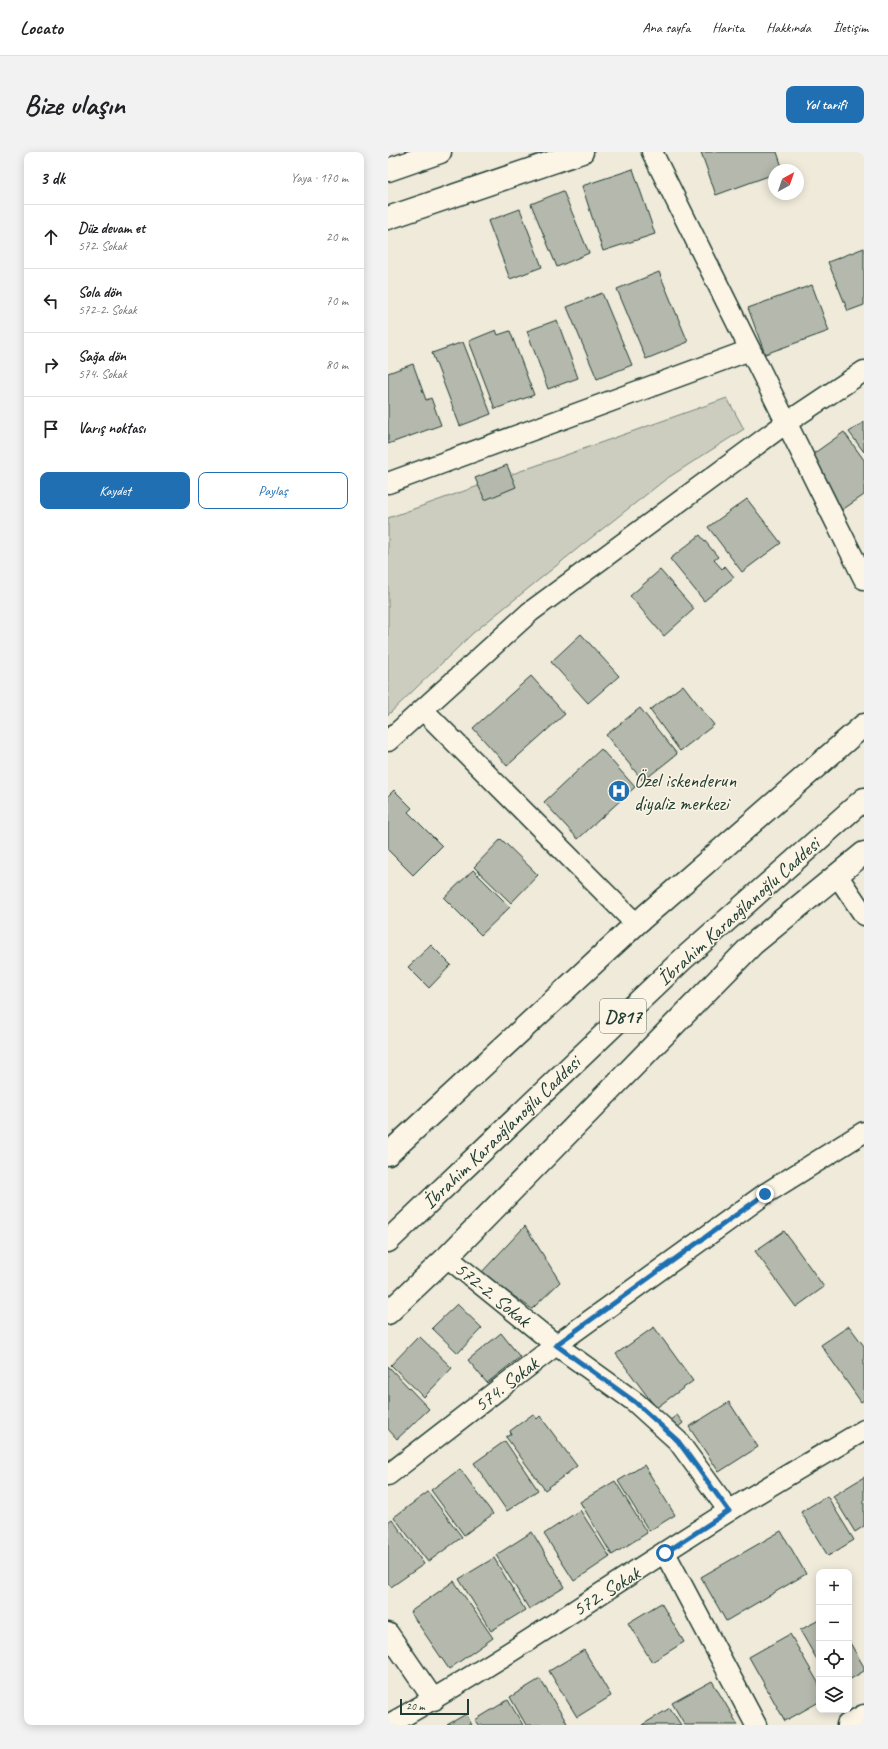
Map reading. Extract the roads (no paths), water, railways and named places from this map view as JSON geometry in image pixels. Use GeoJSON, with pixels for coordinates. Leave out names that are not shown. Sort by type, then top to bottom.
{"type":"FeatureCollection","features":[{"type":"Feature","properties":{"kind":"main road"},"geometry":{"type":"LineString","coordinates":[[388,170],[440,152]]}},
{"type":"Feature","properties":{"kind":"main road"},"geometry":{"type":"LineString","coordinates":[[388,218],[582,152]]}},
{"type":"Feature","properties":{"kind":"main road"},"geometry":{"type":"LineString","coordinates":[[388,1154],[636,924],[864,725]]}},
{"type":"Feature","properties":{"kind":"main road","name":"İbrahim Karaoğlanoğlu Caddesi"},"geometry":{"type":"LineString","coordinates":[[388,1241],[682,960],[864,799]]}},
{"type":"Feature","properties":{"kind":"main road"},"geometry":{"type":"LineString","coordinates":[[388,1313],[447,1257],[753,944],[864,853]]}},
{"type":"Feature","properties":{"kind":"main road"},"geometry":{"type":"LineString","coordinates":[[848,1725],[864,1716]]}},
{"type":"Feature","properties":{"kind":"street"},"geometry":{"type":"LineString","coordinates":[[652,152],[864,579]]}},
{"type":"Feature","properties":{"kind":"street"},"geometry":{"type":"LineString","coordinates":[[388,483],[750,350]]}},
{"type":"Feature","properties":{"kind":"street"},"geometry":{"type":"LineString","coordinates":[[388,742],[530,612],[786,422],[864,371]]}},
{"type":"Feature","properties":{"kind":"street"},"geometry":{"type":"LineString","coordinates":[[423,710],[636,924]]}},
{"type":"Feature","properties":{"kind":"street"},"geometry":{"type":"LineString","coordinates":[[838,875],[864,915]]}},
{"type":"Feature","properties":{"kind":"street","name":"574. Sokak"},"geometry":{"type":"LineString","coordinates":[[388,1475],[556,1345],[765,1194],[864,1132]]}},
{"type":"Feature","properties":{"kind":"street","name":"572-2. Sokak"},"geometry":{"type":"LineString","coordinates":[[447,1257],[556,1345],[635,1402],[678,1441],[729,1511]]}},
{"type":"Feature","properties":{"kind":"street","name":"572. Sokak"},"geometry":{"type":"LineString","coordinates":[[388,1725],[434,1700],[729,1511],[864,1430]]}},
{"type":"Feature","properties":{"kind":"street"},"geometry":{"type":"LineString","coordinates":[[665,1553],[756,1725]]}},
{"type":"Feature","properties":{"kind":"street"},"geometry":{"type":"LineString","coordinates":[[388,1633],[434,1700]]}},
{"type":"Feature","properties":{"kind":"place","name":"Özel iskenderun diyaliz merkezi"},"geometry":{"type":"Point","coordinates":[619,791]}}]}
